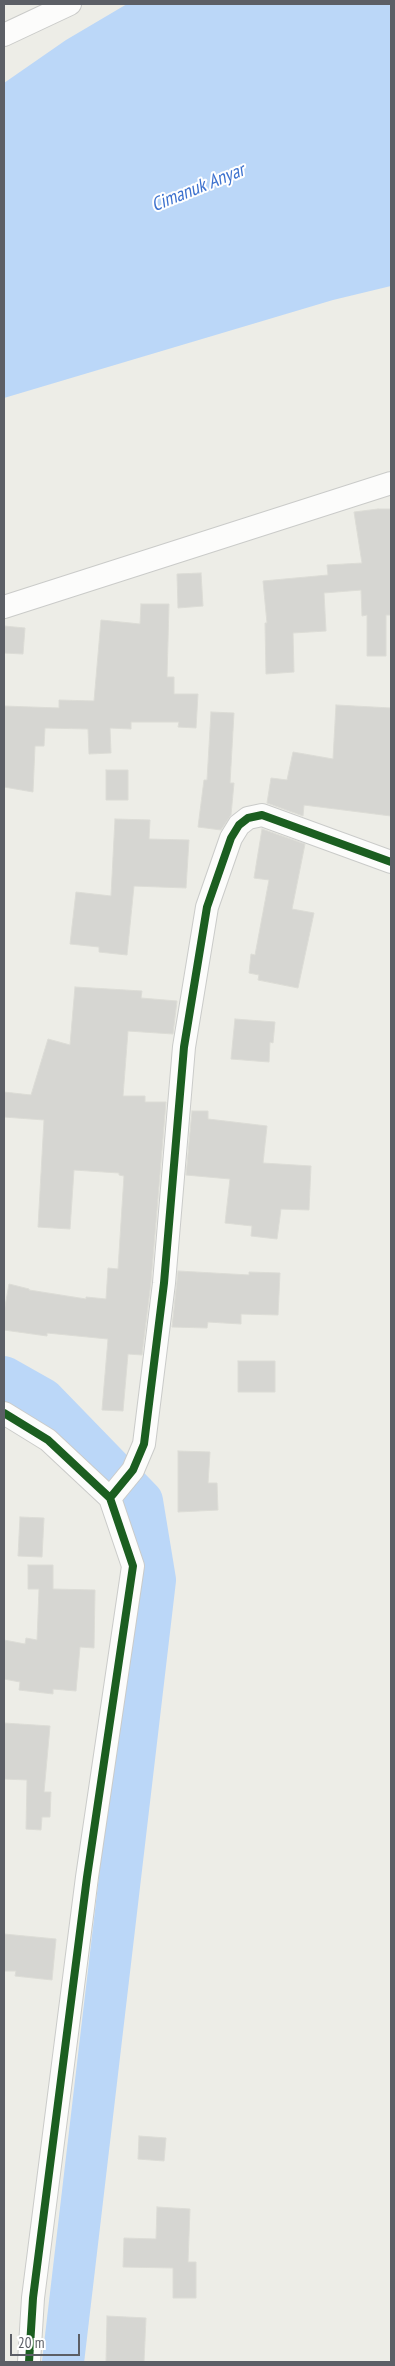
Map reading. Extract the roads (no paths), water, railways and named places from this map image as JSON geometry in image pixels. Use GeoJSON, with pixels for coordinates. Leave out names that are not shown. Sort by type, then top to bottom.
{"type":"FeatureCollection","features":[{"type":"Feature","properties":{"kind":"street"},"geometry":{"type":"LineString","coordinates":[[4,35],[70,4]]}},
{"type":"Feature","properties":{"kind":"street"},"geometry":{"type":"LineString","coordinates":[[4,608],[391,483]]}},
{"type":"Feature","properties":{"kind":"street"},"geometry":{"type":"LineString","coordinates":[[114,1494],[133,1470],[144,1444],[164,1283],[184,1047],[207,907],[231,838],[239,825],[248,818],[262,815],[391,862]]}},
{"type":"Feature","properties":{"kind":"street"},"geometry":{"type":"LineString","coordinates":[[4,1413],[48,1440],[114,1494],[133,1566],[86,1887],[33,2298],[29,2362]]}},
{"type":"Feature","properties":{"kind":"water","name":"Cimanuk Anyar"},"geometry":{"type":"Polygon","coordinates":[[[127,4],[391,4],[391,286],[333,300],[4,398],[4,83],[66,40],[127,4]]]}},
{"type":"Feature","properties":{"kind":"waterway"},"geometry":{"type":"LineString","coordinates":[[4,1377],[43,1399],[142,1501],[155,1580],[63,2362]]}}]}
